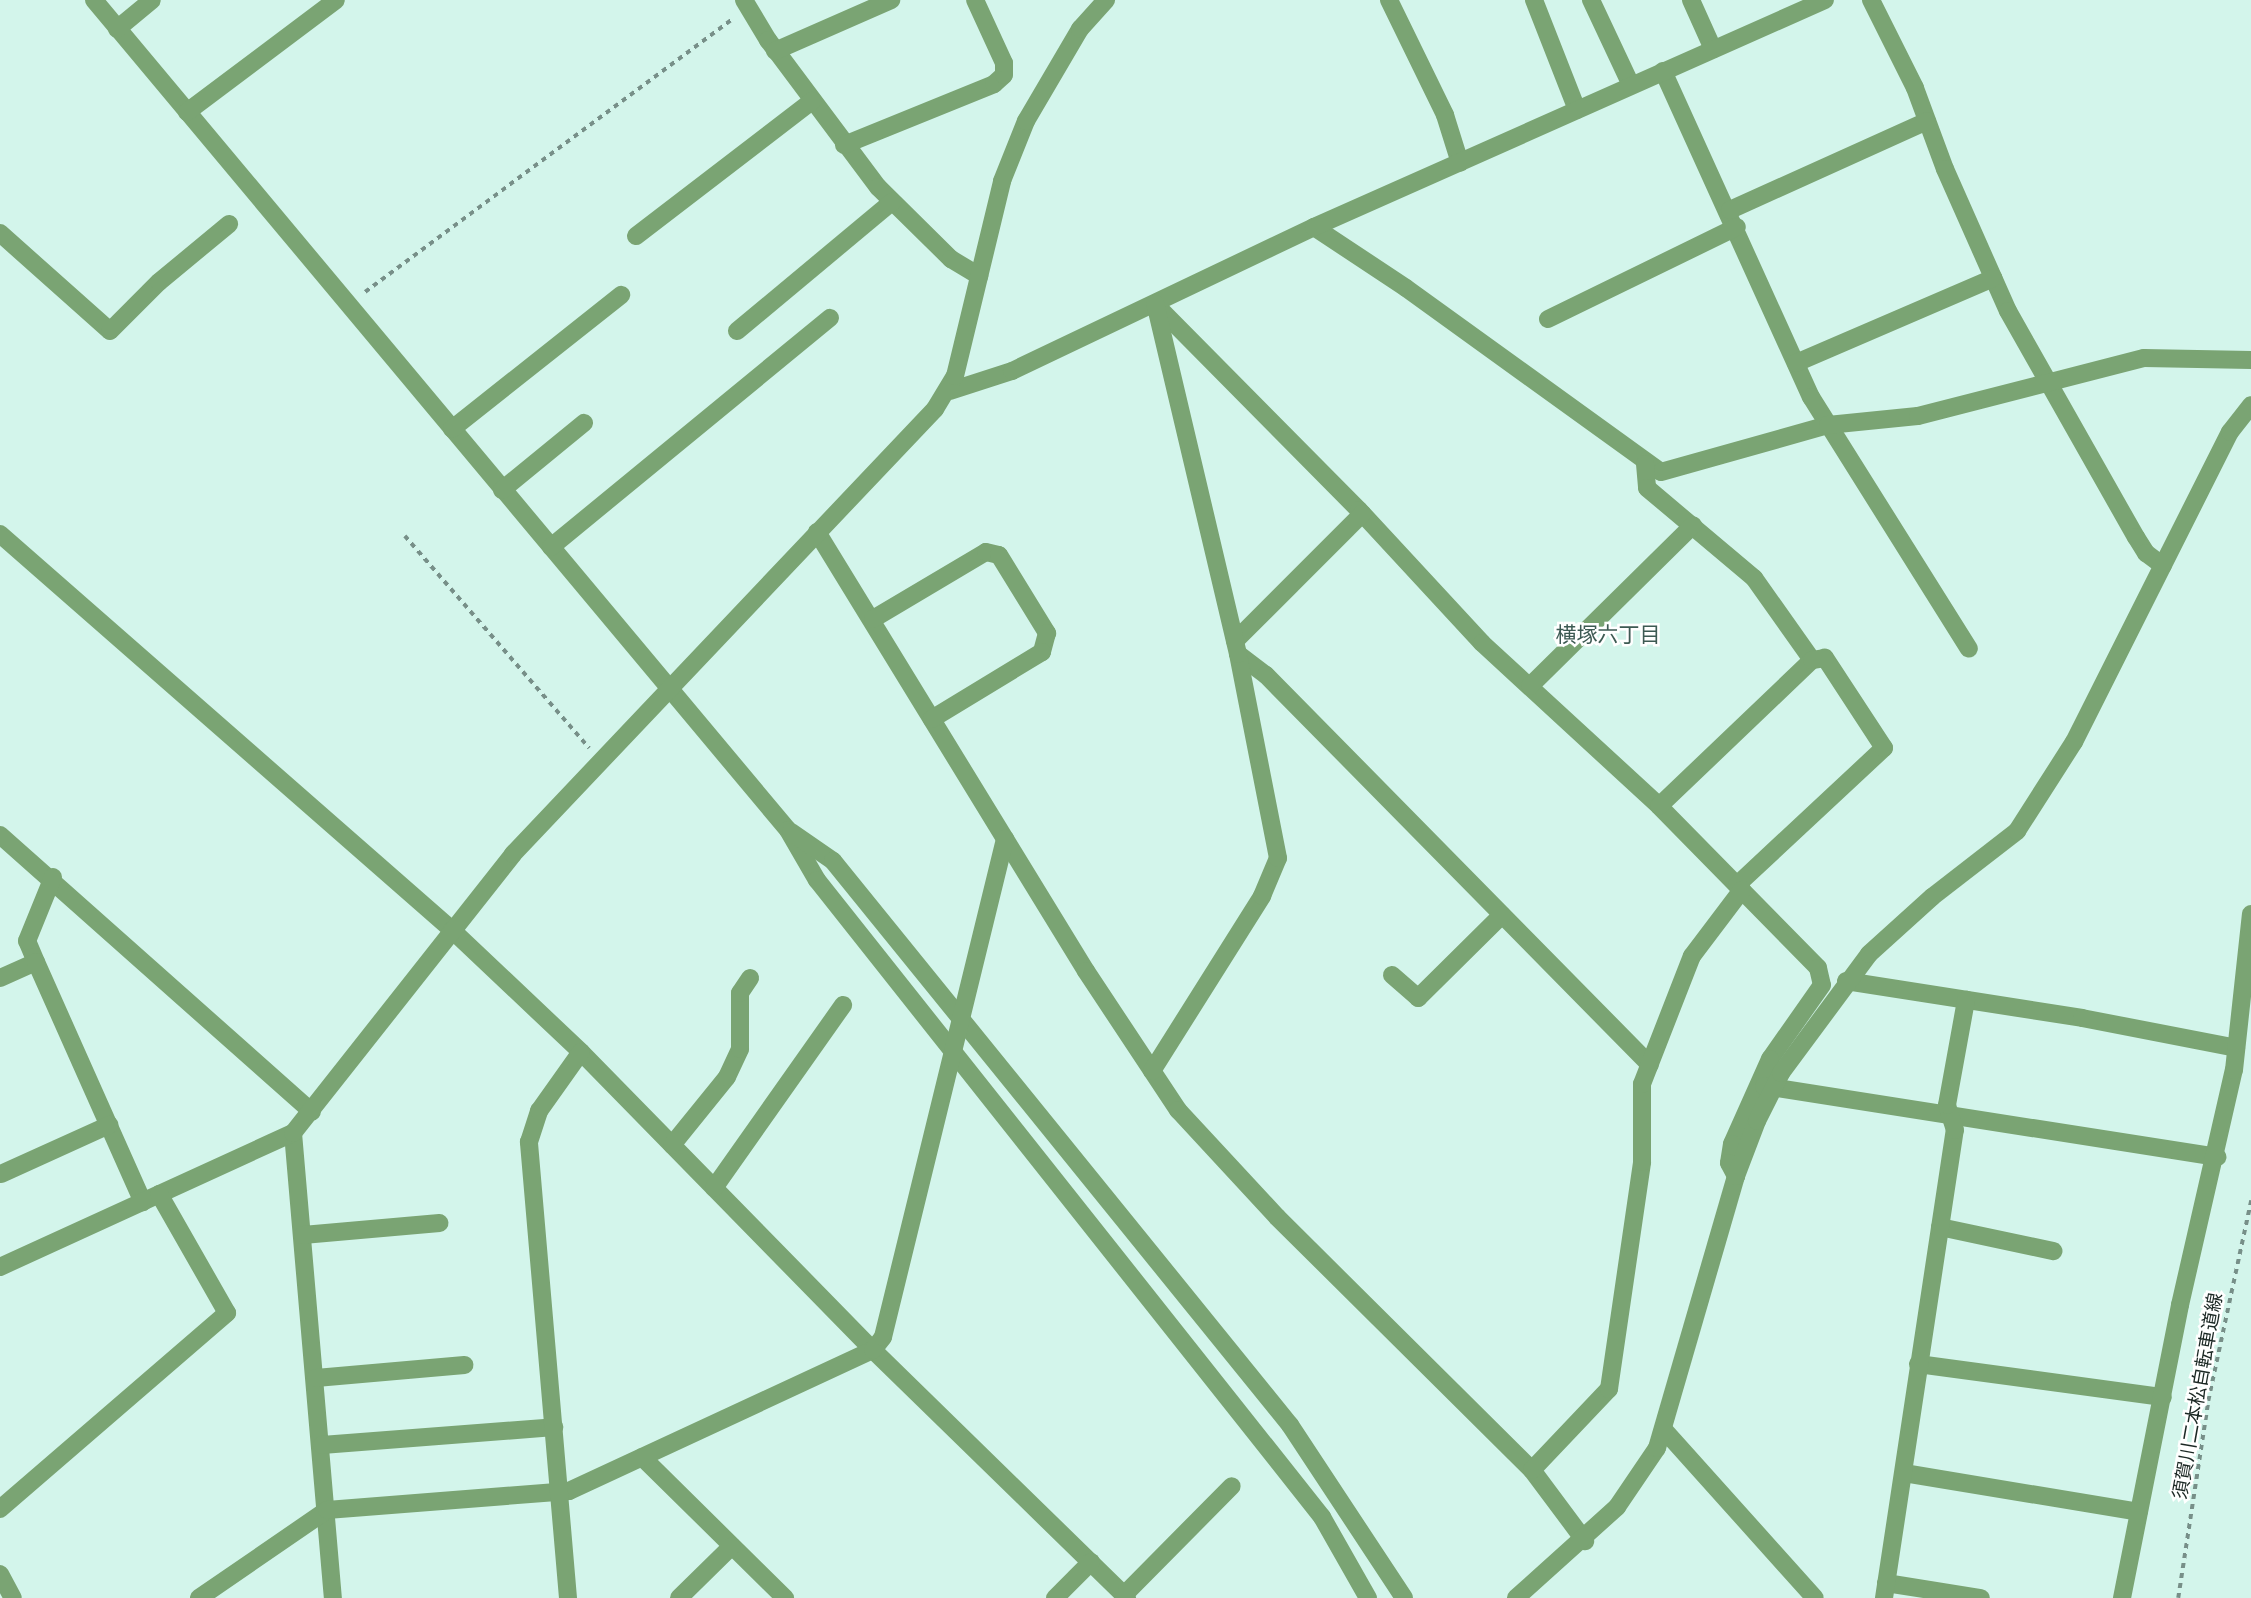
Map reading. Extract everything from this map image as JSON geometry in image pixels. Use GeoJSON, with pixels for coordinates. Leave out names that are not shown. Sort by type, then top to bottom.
{"type":"FeatureCollection","features":[{"type":"Feature","properties":{"kind":"street"},"geometry":{"type":"LineString","coordinates":[[94,0],[788,830],[817,880],[1322,1517],[1368,1598]]}},
{"type":"Feature","properties":{"kind":"street"},"geometry":{"type":"LineString","coordinates":[[117,29],[152,0]]}},
{"type":"Feature","properties":{"kind":"street"},"geometry":{"type":"LineString","coordinates":[[187,112],[336,0]]}},
{"type":"Feature","properties":{"kind":"street"},"geometry":{"type":"LineString","coordinates":[[775,51],[891,0]]}},
{"type":"Feature","properties":{"kind":"street"},"geometry":{"type":"LineString","coordinates":[[844,145],[994,84],[1004,75],[1004,63],[975,0]]}},
{"type":"Feature","properties":{"kind":"street"},"geometry":{"type":"LineString","coordinates":[[950,391],[1002,181],[1026,121],[1080,29],[1105,0]]}},
{"type":"Feature","properties":{"kind":"street"},"geometry":{"type":"LineString","coordinates":[[1389,0],[1445,115],[1460,163]]}},
{"type":"Feature","properties":{"kind":"street"},"geometry":{"type":"LineString","coordinates":[[1534,0],[1577,110]]}},
{"type":"Feature","properties":{"kind":"street"},"geometry":{"type":"LineString","coordinates":[[1591,0],[1631,86]]}},
{"type":"Feature","properties":{"kind":"street"},"geometry":{"type":"LineString","coordinates":[[1691,0],[1713,49]]}},
{"type":"Feature","properties":{"kind":"street"},"geometry":{"type":"LineString","coordinates":[[1871,0],[1927,121],[1993,278],[2049,385],[2146,553],[2163,566]]}},
{"type":"Feature","properties":{"kind":"street"},"geometry":{"type":"LineString","coordinates":[[0,1267],[293,1133],[513,854],[950,391],[1012,371],[1314,227],[1813,2]]}},
{"type":"Feature","properties":{"kind":"street"},"geometry":{"type":"LineString","coordinates":[[746,4],[811,101],[892,202],[951,260],[979,276]]}},
{"type":"Feature","properties":{"kind":"street"},"geometry":{"type":"LineString","coordinates":[[1663,71],[1734,218],[1797,363],[1828,425],[1969,649]]}},
{"type":"Feature","properties":{"kind":"street"},"geometry":{"type":"LineString","coordinates":[[636,236],[811,101]]}},
{"type":"Feature","properties":{"kind":"street"},"geometry":{"type":"LineString","coordinates":[[1548,319],[1734,218],[1927,121]]}},
{"type":"Feature","properties":{"kind":"street"},"geometry":{"type":"LineString","coordinates":[[737,331],[892,202]]}},
{"type":"Feature","properties":{"kind":"street"},"geometry":{"type":"LineString","coordinates":[[0,233],[110,331],[159,282],[229,224]]}},
{"type":"Feature","properties":{"kind":"street"},"geometry":{"type":"LineString","coordinates":[[1314,227],[1570,404],[1645,464],[1661,472],[1828,425],[1918,416],[2049,385],[2144,358],[2251,360]]}},
{"type":"Feature","properties":{"kind":"street"},"geometry":{"type":"LineString","coordinates":[[1797,363],[1993,278]]}},
{"type":"Feature","properties":{"kind":"street"},"geometry":{"type":"LineString","coordinates":[[452,429],[621,295]]}},
{"type":"Feature","properties":{"kind":"street"},"geometry":{"type":"LineString","coordinates":[[1154,304],[1362,514],[1482,643],[1659,806],[1811,959],[1824,980],[1732,1144],[1729,1163],[1737,1176],[1665,1431],[1617,1507],[1584,1541],[1516,1598]]}},
{"type":"Feature","properties":{"kind":"street"},"geometry":{"type":"LineString","coordinates":[[1152,1070],[1255,907],[1278,858],[1236,648],[1154,304]]}},
{"type":"Feature","properties":{"kind":"street"},"geometry":{"type":"LineString","coordinates":[[551,547],[830,318]]}},
{"type":"Feature","properties":{"kind":"street"},"geometry":{"type":"LineString","coordinates":[[1765,1086],[1846,981],[1893,931],[2017,831],[2074,742],[2230,432],[2251,405]]}},
{"type":"Feature","properties":{"kind":"street"},"geometry":{"type":"LineString","coordinates":[[502,490],[584,423]]}},
{"type":"Feature","properties":{"kind":"street"},"geometry":{"type":"LineString","coordinates":[[1645,464],[1647,488],[1754,578],[1812,660]]}},
{"type":"Feature","properties":{"kind":"street"},"geometry":{"type":"LineString","coordinates":[[1236,648],[1362,514]]}},
{"type":"Feature","properties":{"kind":"street"},"geometry":{"type":"LineString","coordinates":[[1530,686],[1693,524]]}},
{"type":"Feature","properties":{"kind":"street"},"geometry":{"type":"LineString","coordinates":[[817,532],[873,619],[1005,839],[1178,1110],[1276,1217],[1532,1470],[1584,1541]]}},
{"type":"Feature","properties":{"kind":"street"},"geometry":{"type":"LineString","coordinates":[[0,534],[452,930],[581,1052],[873,1350],[1125,1597],[1232,1486]]}},
{"type":"Feature","properties":{"kind":"street"},"geometry":{"type":"LineString","coordinates":[[873,619],[986,552],[999,555],[1047,633],[1042,653],[932,719]]}},
{"type":"Feature","properties":{"kind":"street"},"geometry":{"type":"LineString","coordinates":[[1236,648],[1259,668],[1650,1065]]}},
{"type":"Feature","properties":{"kind":"street"},"geometry":{"type":"LineString","coordinates":[[1532,1470],[1606,1398],[1609,1389],[1642,1162],[1639,1093],[1692,956],[1740,888],[1885,748],[1825,658],[1812,660],[1659,806]]}},
{"type":"Feature","properties":{"kind":"street"},"geometry":{"type":"LineString","coordinates":[[788,830],[834,860],[960,1021],[1290,1425],[1404,1598]]}},
{"type":"Feature","properties":{"kind":"street"},"geometry":{"type":"LineString","coordinates":[[0,835],[53,877],[312,1112]]}},
{"type":"Feature","properties":{"kind":"street"},"geometry":{"type":"LineString","coordinates":[[199,1598],[327,1510],[560,1492],[873,1350],[883,1337],[1005,839]]}},
{"type":"Feature","properties":{"kind":"street"},"geometry":{"type":"LineString","coordinates":[[53,877],[27,941],[143,1202]]}},
{"type":"Feature","properties":{"kind":"street"},"geometry":{"type":"LineString","coordinates":[[2122,1598],[2180,1305],[2217,1157],[2236,1048],[2251,914]]}},
{"type":"Feature","properties":{"kind":"street"},"geometry":{"type":"LineString","coordinates":[[1392,975],[1418,998],[1502,915]]}},
{"type":"Feature","properties":{"kind":"street"},"geometry":{"type":"LineString","coordinates":[[0,978],[36,962]]}},
{"type":"Feature","properties":{"kind":"street"},"geometry":{"type":"LineString","coordinates":[[672,1145],[727,1077],[740,1049],[740,993],[750,978]]}},
{"type":"Feature","properties":{"kind":"street"},"geometry":{"type":"LineString","coordinates":[[1846,981],[2236,1048]]}},
{"type":"Feature","properties":{"kind":"street"},"geometry":{"type":"LineString","coordinates":[[1966,1000],[1947,1105],[1955,1130],[1885,1591],[1981,1598]]}},
{"type":"Feature","properties":{"kind":"street"},"geometry":{"type":"LineString","coordinates":[[714,1188],[844,1005]]}},
{"type":"Feature","properties":{"kind":"street"},"geometry":{"type":"LineString","coordinates":[[568,1598],[529,1142],[539,1111],[581,1052]]}},
{"type":"Feature","properties":{"kind":"street"},"geometry":{"type":"LineString","coordinates":[[1765,1086],[2217,1157]]}},
{"type":"Feature","properties":{"kind":"street"},"geometry":{"type":"LineString","coordinates":[[1,1174],[109,1125]]}},
{"type":"Feature","properties":{"kind":"street"},"geometry":{"type":"LineString","coordinates":[[293,1133],[322,1445],[333,1598]]}},
{"type":"Feature","properties":{"kind":"street"},"geometry":{"type":"LineString","coordinates":[[0,1509],[227,1312],[159,1194]]}},
{"type":"Feature","properties":{"kind":"street"},"geometry":{"type":"LineString","coordinates":[[303,1235],[439,1223]]}},
{"type":"Feature","properties":{"kind":"street"},"geometry":{"type":"LineString","coordinates":[[1940,1227],[2053,1251]]}},
{"type":"Feature","properties":{"kind":"street"},"geometry":{"type":"LineString","coordinates":[[1918,1364],[2163,1397]]}},
{"type":"Feature","properties":{"kind":"street"},"geometry":{"type":"LineString","coordinates":[[316,1378],[464,1365]]}},
{"type":"Feature","properties":{"kind":"street"},"geometry":{"type":"LineString","coordinates":[[322,1445],[554,1427]]}},
{"type":"Feature","properties":{"kind":"street"},"geometry":{"type":"LineString","coordinates":[[1665,1431],[1815,1598]]}},
{"type":"Feature","properties":{"kind":"street"},"geometry":{"type":"LineString","coordinates":[[642,1457],[785,1598]]}},
{"type":"Feature","properties":{"kind":"street"},"geometry":{"type":"LineString","coordinates":[[1904,1473],[2139,1511]]}},
{"type":"Feature","properties":{"kind":"street"},"geometry":{"type":"LineString","coordinates":[[679,1598],[732,1546]]}},
{"type":"Feature","properties":{"kind":"street"},"geometry":{"type":"LineString","coordinates":[[1055,1598],[1091,1562]]}},
{"type":"Feature","properties":{"kind":"street"},"geometry":{"type":"LineString","coordinates":[[0,1574],[13,1598]]}},
{"type":"Feature","properties":{"kind":"path"},"geometry":{"type":"LineString","coordinates":[[348,304],[746,4]]}},
{"type":"Feature","properties":{"kind":"path"},"geometry":{"type":"LineString","coordinates":[[405,536],[599,760]]}},
{"type":"Feature","properties":{"kind":"path","name":"須賀川二本松自転車道線"},"geometry":{"type":"LineString","coordinates":[[2178,1598],[2207,1401],[2251,1201]]}},
{"type":"Feature","properties":{"kind":"district","name":"横塚六丁目"},"geometry":{"type":"Point","coordinates":[1608,635]}}]}
